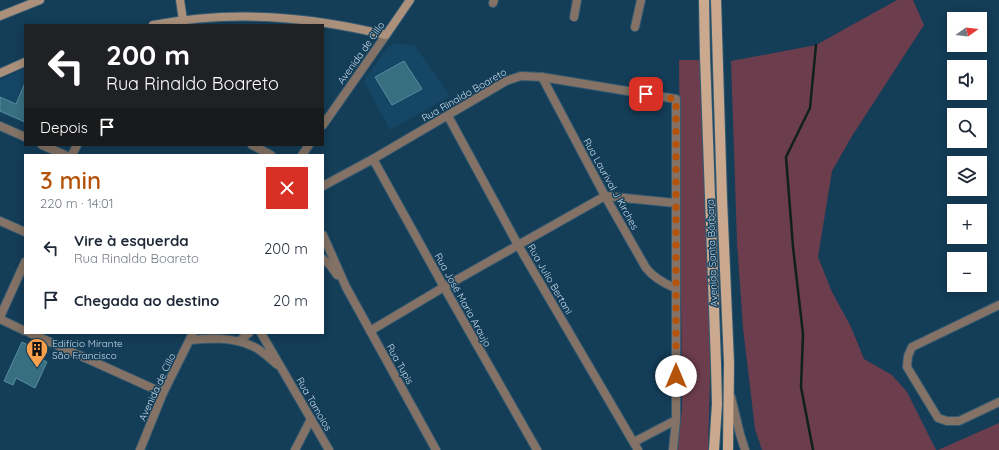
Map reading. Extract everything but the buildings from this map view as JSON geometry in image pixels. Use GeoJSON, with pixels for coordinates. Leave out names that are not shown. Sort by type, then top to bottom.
{"type":"FeatureCollection","features":[{"type":"Feature","properties":{"kind":"main road"},"geometry":{"type":"LineString","coordinates":[[0,16],[40,0]]}},
{"type":"Feature","properties":{"kind":"main road"},"geometry":{"type":"LineString","coordinates":[[180,0],[183,20]]}},
{"type":"Feature","properties":{"kind":"main road"},"geometry":{"type":"LineString","coordinates":[[402,0],[402,12]]}},
{"type":"Feature","properties":{"kind":"main road","name":"Avenida de Cillo"},"geometry":{"type":"LineString","coordinates":[[386,35],[410,0]]}},
{"type":"Feature","properties":{"kind":"main road","name":"Avenida Santa Bárbara"},"geometry":{"type":"LineString","coordinates":[[704,0],[704,57],[717,404],[714,450]]}},
{"type":"Feature","properties":{"kind":"main road","name":"Avenida Santa Bárbara"},"geometry":{"type":"LineString","coordinates":[[716,0],[730,389],[728,450]]}},
{"type":"Feature","properties":{"kind":"main road"},"geometry":{"type":"LineString","coordinates":[[159,24],[183,20],[220,17],[259,16],[348,26],[386,35]]}},
{"type":"Feature","properties":{"kind":"main road"},"geometry":{"type":"LineString","coordinates":[[0,73],[24,62]]}},
{"type":"Feature","properties":{"kind":"street"},"geometry":{"type":"LineString","coordinates":[[574,16],[577,0]]}},
{"type":"Feature","properties":{"kind":"street"},"geometry":{"type":"LineString","coordinates":[[634,27],[641,0]]}},
{"type":"Feature","properties":{"kind":"street","name":"Avenida de Cillo"},"geometry":{"type":"LineString","coordinates":[[324,124],[386,35]]}},
{"type":"Feature","properties":{"kind":"street","name":"Rua Rinaldo Boareto"},"geometry":{"type":"LineString","coordinates":[[324,185],[448,116],[506,81],[521,76],[542,77],[676,99],[675,203]]}},
{"type":"Feature","properties":{"kind":"street","name":"Rua Laurival J Kirches"},"geometry":{"type":"LineString","coordinates":[[542,77],[605,196],[646,268],[653,277],[675,288]]}},
{"type":"Feature","properties":{"kind":"street","name":"Rua Julio Bertani"},"geometry":{"type":"LineString","coordinates":[[448,116],[518,245],[638,450]]}},
{"type":"Feature","properties":{"kind":"street"},"geometry":{"type":"LineString","coordinates":[[0,126],[24,137]]}},
{"type":"Feature","properties":{"kind":"street"},"geometry":{"type":"LineString","coordinates":[[44,146],[62,154]]}},
{"type":"Feature","properties":{"kind":"street"},"geometry":{"type":"LineString","coordinates":[[254,146],[269,154]]}},
{"type":"Feature","properties":{"kind":"street","name":"Rua José Maria Araujo"},"geometry":{"type":"LineString","coordinates":[[373,159],[537,450]]}},
{"type":"Feature","properties":{"kind":"street"},"geometry":{"type":"LineString","coordinates":[[370,331],[444,287],[605,196],[675,203],[676,420],[672,450]]}},
{"type":"Feature","properties":{"kind":"street"},"geometry":{"type":"LineString","coordinates":[[0,221],[24,232]]}},
{"type":"Feature","properties":{"kind":"street","name":"Rua Tupis"},"geometry":{"type":"LineString","coordinates":[[325,247],[436,450]]}},
{"type":"Feature","properties":{"kind":"street","name":"Rua Tupis"},"geometry":{"type":"LineString","coordinates":[[324,260],[330,265],[346,287]]}},
{"type":"Feature","properties":{"kind":"street"},"geometry":{"type":"LineString","coordinates":[[24,264],[0,318],[24,330]]}},
{"type":"Feature","properties":{"kind":"street"},"geometry":{"type":"LineString","coordinates":[[999,305],[912,347],[908,356],[907,367],[938,418],[947,421],[959,421],[999,402]]}},
{"type":"Feature","properties":{"kind":"street"},"geometry":{"type":"LineString","coordinates":[[32,334],[163,394]]}},
{"type":"Feature","properties":{"kind":"street"},"geometry":{"type":"LineString","coordinates":[[239,342],[248,334]]}},
{"type":"Feature","properties":{"kind":"street","name":"Rua Tamoios"},"geometry":{"type":"LineString","coordinates":[[262,334],[329,450]]}},
{"type":"Feature","properties":{"kind":"street","name":"Avenida de Cillo"},"geometry":{"type":"LineString","coordinates":[[140,450],[163,394],[192,336]]}},
{"type":"Feature","properties":{"kind":"street","name":"Rua Tamoios"},"geometry":{"type":"LineString","coordinates":[[192,336],[239,342],[254,346],[281,368]]}},
{"type":"Feature","properties":{"kind":"street"},"geometry":{"type":"LineString","coordinates":[[730,389],[745,450]]}},
{"type":"Feature","properties":{"kind":"street"},"geometry":{"type":"LineString","coordinates":[[295,450],[311,419]]}},
{"type":"Feature","properties":{"kind":"street"},"geometry":{"type":"LineString","coordinates":[[634,442],[676,420]]}},
{"type":"Feature","properties":{"kind":"shaded area"},"geometry":{"type":"Polygon","coordinates":[[[897,0],[913,0],[924,25],[852,136],[832,171],[818,257],[832,292],[851,327],[864,359],[892,375],[907,392],[936,450],[762,450],[755,429],[743,328],[737,242],[731,61],[816,45],[897,0]]]}},
{"type":"Feature","properties":{"kind":"shaded area"},"geometry":{"type":"Polygon","coordinates":[[[395,43],[415,46],[450,96],[390,130],[364,81],[388,47],[395,43]]]}},
{"type":"Feature","properties":{"kind":"shaded area"},"geometry":{"type":"Polygon","coordinates":[[[679,60],[706,60],[711,340],[708,450],[677,450],[682,409],[679,60]]]}},
{"type":"Feature","properties":{"kind":"shaded area"},"geometry":{"type":"Polygon","coordinates":[[[24,68],[24,123],[0,113],[0,80],[24,68]]]}},
{"type":"Feature","properties":{"kind":"shaded area"},"geometry":{"type":"Polygon","coordinates":[[[999,423],[999,450],[938,450],[999,423]]]}},
{"type":"Feature","properties":{"kind":"waterway"},"geometry":{"type":"LineString","coordinates":[[813,450],[801,387],[803,334],[793,247],[786,157],[810,108],[816,45]]}},
{"type":"Feature","properties":{"kind":"place","name":"Edifício Mirante São Francisco"},"geometry":{"type":"Point","coordinates":[37,368]}},
{"type":"Feature","properties":{"kind":"route"},"geometry":{"type":"LineString","coordinates":[[646,94],[676,99],[676,376]]}}]}
